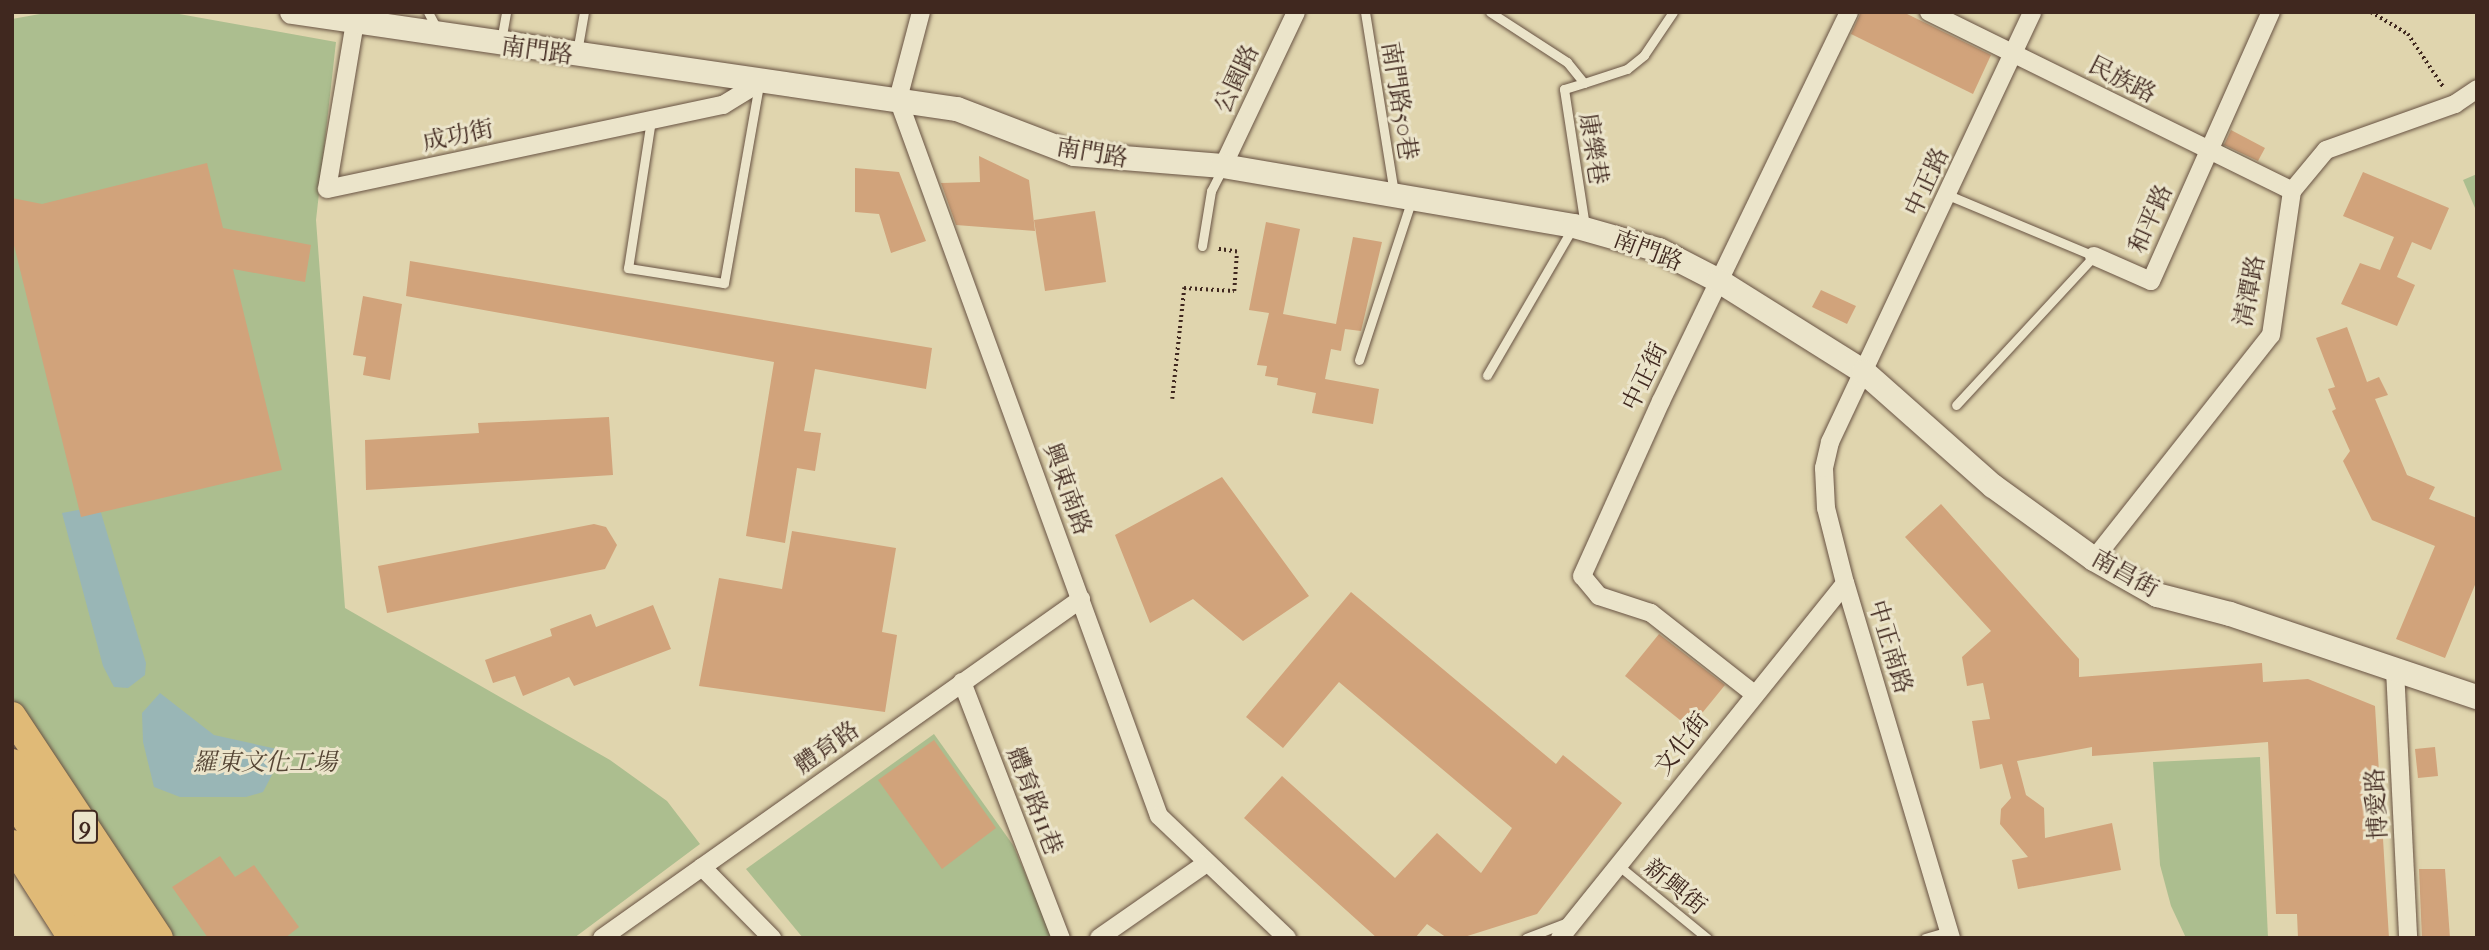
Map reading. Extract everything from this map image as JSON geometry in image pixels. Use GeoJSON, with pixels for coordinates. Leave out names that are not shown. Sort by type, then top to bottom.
{"type":"FeatureCollection","features":[{"type":"Feature","properties":{"kind":"main road","name":"9"},"geometry":{"type":"LineString","coordinates":[[12,716],[159,938]]}},
{"type":"Feature","properties":{"kind":"main road","name":"9"},"geometry":{"type":"LineString","coordinates":[[12,763],[129,938]]}},
{"type":"Feature","properties":{"kind":"main road","name":"9"},"geometry":{"type":"LineString","coordinates":[[12,798],[103,938]]}},
{"type":"Feature","properties":{"kind":"main road"},"geometry":{"type":"LineString","coordinates":[[12,844],[72,938]]}},
{"type":"Feature","properties":{"kind":"street","name":"南門路"},"geometry":{"type":"LineString","coordinates":[[292,12],[576,57],[759,83],[898,99],[957,109],[1074,153],[1223,166],[1580,227],[1659,250],[1719,281],[1864,372]]}},
{"type":"Feature","properties":{"kind":"street"},"geometry":{"type":"LineString","coordinates":[[898,99],[922,12]]}},
{"type":"Feature","properties":{"kind":"street","name":"公園路"},"geometry":{"type":"LineString","coordinates":[[1223,166],[1296,12]]}},
{"type":"Feature","properties":{"kind":"street","name":"中正街"},"geometry":{"type":"LineString","coordinates":[[1753,693],[1651,613],[1599,596],[1582,576],[1719,281],[1849,12]]}},
{"type":"Feature","properties":{"kind":"street","name":"民族路"},"geometry":{"type":"LineString","coordinates":[[1929,12],[2014,52],[2207,152],[2292,191]]}},
{"type":"Feature","properties":{"kind":"street","name":"中正路"},"geometry":{"type":"LineString","coordinates":[[1864,372],[2032,12]]}},
{"type":"Feature","properties":{"kind":"street","name":"和平路"},"geometry":{"type":"LineString","coordinates":[[2094,256],[2151,281],[2271,12]]}},
{"type":"Feature","properties":{"kind":"street","name":"成功街"},"geometry":{"type":"LineString","coordinates":[[355,22],[327,189],[723,105],[759,83]]}},
{"type":"Feature","properties":{"kind":"street"},"geometry":{"type":"LineString","coordinates":[[2292,191],[2326,150],[2455,104],[2477,89]]}},
{"type":"Feature","properties":{"kind":"street","name":"興東南路"},"geometry":{"type":"LineString","coordinates":[[898,99],[1159,816],[1205,864],[1287,938]]}},
{"type":"Feature","properties":{"kind":"street","name":"清潭路"},"geometry":{"type":"LineString","coordinates":[[2094,559],[2271,335],[2292,191]]}},
{"type":"Feature","properties":{"kind":"street","name":"南昌街"},"geometry":{"type":"LineString","coordinates":[[1864,372],[1993,486],[2094,559],[2157,595],[2231,614],[2477,697]]}},
{"type":"Feature","properties":{"kind":"street","name":"中正南路"},"geometry":{"type":"LineString","coordinates":[[1864,372],[1830,442],[1824,468],[1826,508],[1845,583],[1950,935]]}},
{"type":"Feature","properties":{"kind":"street","name":"文化街"},"geometry":{"type":"LineString","coordinates":[[1560,938],[1753,693],[1845,583]]}},
{"type":"Feature","properties":{"kind":"street","name":"體育路"},"geometry":{"type":"LineString","coordinates":[[602,938],[1082,599]]}},
{"type":"Feature","properties":{"kind":"street","name":"博愛路"},"geometry":{"type":"LineString","coordinates":[[2395,669],[2408,938]]}},
{"type":"Feature","properties":{"kind":"street","name":"體育路11巷"},"geometry":{"type":"LineString","coordinates":[[962,682],[1061,938]]}},
{"type":"Feature","properties":{"kind":"street"},"geometry":{"type":"LineString","coordinates":[[1098,938],[1205,864]]}},
{"type":"Feature","properties":{"kind":"street"},"geometry":{"type":"LineString","coordinates":[[702,867],[772,938]]}},
{"type":"Feature","properties":{"kind":"lane"},"geometry":{"type":"LineString","coordinates":[[428,12],[441,37]]}},
{"type":"Feature","properties":{"kind":"lane"},"geometry":{"type":"LineString","coordinates":[[500,46],[506,12]]}},
{"type":"Feature","properties":{"kind":"lane"},"geometry":{"type":"LineString","coordinates":[[576,57],[584,12]]}},
{"type":"Feature","properties":{"kind":"lane","name":"南門路50巷"},"geometry":{"type":"LineString","coordinates":[[1365,12],[1404,197]]}},
{"type":"Feature","properties":{"kind":"lane","name":"康樂巷"},"geometry":{"type":"LineString","coordinates":[[1490,12],[1567,62],[1584,83],[1564,89],[1580,227]]}},
{"type":"Feature","properties":{"kind":"lane"},"geometry":{"type":"LineString","coordinates":[[1584,83],[1627,69],[1644,55],[1673,12]]}},
{"type":"Feature","properties":{"kind":"lane"},"geometry":{"type":"LineString","coordinates":[[650,120],[628,268],[724,283],[759,83]]}},
{"type":"Feature","properties":{"kind":"lane"},"geometry":{"type":"LineString","coordinates":[[1202,246],[1211,191],[1223,166]]}},
{"type":"Feature","properties":{"kind":"lane"},"geometry":{"type":"LineString","coordinates":[[1948,195],[2094,256]]}},
{"type":"Feature","properties":{"kind":"lane"},"geometry":{"type":"LineString","coordinates":[[1359,360],[1404,197]]}},
{"type":"Feature","properties":{"kind":"lane"},"geometry":{"type":"LineString","coordinates":[[1487,375],[1580,227]]}},
{"type":"Feature","properties":{"kind":"lane","name":"和平路"},"geometry":{"type":"LineString","coordinates":[[1956,405],[2094,256]]}},
{"type":"Feature","properties":{"kind":"lane","name":"新興街"},"geometry":{"type":"LineString","coordinates":[[1619,866],[1707,938]]}},
{"type":"Feature","properties":{"kind":"lane"},"geometry":{"type":"LineString","coordinates":[[1526,938],[1575,919]]}},
{"type":"Feature","properties":{"kind":"lane"},"geometry":{"type":"LineString","coordinates":[[1925,938],[1950,935]]}},
{"type":"Feature","properties":{"kind":"path"},"geometry":{"type":"LineString","coordinates":[[2371,12],[2407,34],[2455,104]]}},
{"type":"Feature","properties":{"kind":"path"},"geometry":{"type":"LineString","coordinates":[[1172,398],[1184,288],[1234,291],[1237,252],[1202,246]]}},
{"type":"Feature","properties":{"kind":"green space","name":"羅東文化工場"},"geometry":{"type":"Polygon","coordinates":[[[51,12],[168,12],[336,42],[316,220],[345,608],[610,760],[667,801],[700,844],[574,938],[174,938],[25,726],[12,695],[12,19],[51,12]]]}},
{"type":"Feature","properties":{"kind":"green space"},"geometry":{"type":"Polygon","coordinates":[[[2477,174],[2477,207],[2475,208],[2463,180],[2477,174]]]}},
{"type":"Feature","properties":{"kind":"green space"},"geometry":{"type":"Polygon","coordinates":[[[934,734],[1013,845],[1053,938],[803,938],[746,869],[934,734]]]}},
{"type":"Feature","properties":{"kind":"green space"},"geometry":{"type":"Polygon","coordinates":[[[2260,757],[2268,938],[2186,938],[2171,906],[2160,865],[2153,762],[2260,757]]]}},
{"type":"Feature","properties":{"kind":"water"},"geometry":{"type":"Polygon","coordinates":[[[99,506],[146,663],[145,675],[128,688],[114,687],[103,666],[62,513],[99,506]]]}},
{"type":"Feature","properties":{"kind":"water"},"geometry":{"type":"Polygon","coordinates":[[[160,693],[214,735],[277,749],[274,771],[263,792],[246,797],[180,797],[154,787],[143,742],[142,713],[160,693]]]}},
{"type":"Feature","properties":{"kind":"building"},"geometry":{"type":"Polygon","coordinates":[[[1861,12],[1903,12],[1991,55],[1973,94],[1851,34],[1861,12]]]}},
{"type":"Feature","properties":{"kind":"building"},"geometry":{"type":"Polygon","coordinates":[[[2231,130],[2265,148],[2258,161],[2224,145],[2231,130]]]}},
{"type":"Feature","properties":{"kind":"building"},"geometry":{"type":"Polygon","coordinates":[[[979,156],[1029,180],[1035,231],[956,225],[941,183],[980,182],[979,156]]]}},
{"type":"Feature","properties":{"kind":"building"},"geometry":{"type":"Polygon","coordinates":[[[207,163],[223,228],[311,245],[305,282],[233,269],[282,470],[81,517],[12,237],[12,198],[42,204],[207,163]]]}},
{"type":"Feature","properties":{"kind":"building"},"geometry":{"type":"Polygon","coordinates":[[[855,168],[899,172],[926,241],[891,253],[879,214],[855,212],[855,168]]]}},
{"type":"Feature","properties":{"kind":"building"},"geometry":{"type":"Polygon","coordinates":[[[2363,172],[2449,208],[2431,250],[2412,242],[2397,277],[2415,285],[2397,326],[2341,304],[2360,263],[2380,270],[2394,237],[2343,216],[2363,172]]]}},
{"type":"Feature","properties":{"kind":"building"},"geometry":{"type":"Polygon","coordinates":[[[1095,211],[1106,282],[1045,291],[1034,220],[1095,211]]]}},
{"type":"Feature","properties":{"kind":"building"},"geometry":{"type":"Polygon","coordinates":[[[1266,222],[1300,229],[1283,314],[1336,324],[1353,237],[1382,242],[1361,331],[1345,329],[1341,351],[1331,349],[1325,379],[1379,389],[1373,424],[1312,413],[1316,393],[1277,385],[1278,378],[1265,376],[1267,366],[1257,365],[1269,313],[1249,310],[1266,222]]]}},
{"type":"Feature","properties":{"kind":"building"},"geometry":{"type":"Polygon","coordinates":[[[410,261],[932,348],[926,389],[815,369],[804,431],[821,433],[815,471],[797,468],[785,543],[746,536],[774,362],[406,296],[410,261]]]}},
{"type":"Feature","properties":{"kind":"building"},"geometry":{"type":"Polygon","coordinates":[[[1821,290],[1856,306],[1847,324],[1812,307],[1821,290]]]}},
{"type":"Feature","properties":{"kind":"building"},"geometry":{"type":"Polygon","coordinates":[[[363,296],[402,304],[390,380],[363,375],[366,357],[353,355],[363,296]]]}},
{"type":"Feature","properties":{"kind":"building"},"geometry":{"type":"Polygon","coordinates":[[[2347,327],[2367,382],[2379,377],[2388,395],[2375,399],[2407,475],[2435,487],[2429,499],[2477,518],[2477,580],[2445,658],[2396,639],[2435,546],[2372,520],[2343,461],[2350,451],[2332,411],[2336,409],[2328,389],[2335,387],[2316,338],[2347,327]]]}},
{"type":"Feature","properties":{"kind":"building"},"geometry":{"type":"Polygon","coordinates":[[[609,417],[613,475],[366,490],[365,440],[479,433],[478,423],[609,417]]]}},
{"type":"Feature","properties":{"kind":"building"},"geometry":{"type":"Polygon","coordinates":[[[1222,477],[1309,596],[1243,641],[1193,599],[1150,623],[1115,535],[1222,477]]]}},
{"type":"Feature","properties":{"kind":"building"},"geometry":{"type":"Polygon","coordinates":[[[1941,504],[2079,659],[2079,677],[2262,663],[2263,682],[2308,679],[2375,706],[2389,938],[2298,938],[2297,914],[2276,914],[2268,742],[2092,756],[2092,747],[2017,761],[2026,795],[2044,808],[2045,838],[2112,823],[2121,870],[2018,889],[2012,860],[2028,857],[2000,824],[2001,809],[2011,798],[2002,764],[1980,769],[1972,721],[1990,719],[1983,683],[1967,686],[1962,657],[1991,631],[1905,537],[1941,504]]]}},
{"type":"Feature","properties":{"kind":"building"},"geometry":{"type":"Polygon","coordinates":[[[594,524],[606,527],[617,545],[605,569],[387,613],[378,566],[594,524]]]}},
{"type":"Feature","properties":{"kind":"building"},"geometry":{"type":"Polygon","coordinates":[[[792,531],[896,548],[882,632],[897,635],[885,712],[699,686],[719,578],[782,589],[792,531]]]}},
{"type":"Feature","properties":{"kind":"building"},"geometry":{"type":"Polygon","coordinates":[[[1351,592],[1556,764],[1563,755],[1622,803],[1537,914],[1461,938],[1447,938],[1427,924],[1415,938],[1377,938],[1244,818],[1282,776],[1395,878],[1437,833],[1481,873],[1512,828],[1339,682],[1283,748],[1246,717],[1351,592]]]}},
{"type":"Feature","properties":{"kind":"building"},"geometry":{"type":"Polygon","coordinates":[[[653,605],[671,649],[574,686],[569,677],[523,696],[515,676],[493,683],[485,660],[552,636],[550,629],[591,614],[596,627],[653,605]]]}},
{"type":"Feature","properties":{"kind":"building"},"geometry":{"type":"Polygon","coordinates":[[[1659,634],[1725,685],[1690,728],[1625,676],[1659,634]]]}},
{"type":"Feature","properties":{"kind":"building"},"geometry":{"type":"Polygon","coordinates":[[[934,740],[996,828],[942,869],[878,780],[934,740]]]}},
{"type":"Feature","properties":{"kind":"building"},"geometry":{"type":"Polygon","coordinates":[[[2435,747],[2438,776],[2418,778],[2415,749],[2435,747]]]}},
{"type":"Feature","properties":{"kind":"building"},"geometry":{"type":"Polygon","coordinates":[[[220,856],[235,877],[254,865],[299,927],[285,938],[208,938],[172,887],[220,856]]]}},
{"type":"Feature","properties":{"kind":"building"},"geometry":{"type":"Polygon","coordinates":[[[2419,869],[2445,869],[2450,938],[2422,938],[2419,869]]]}}]}
